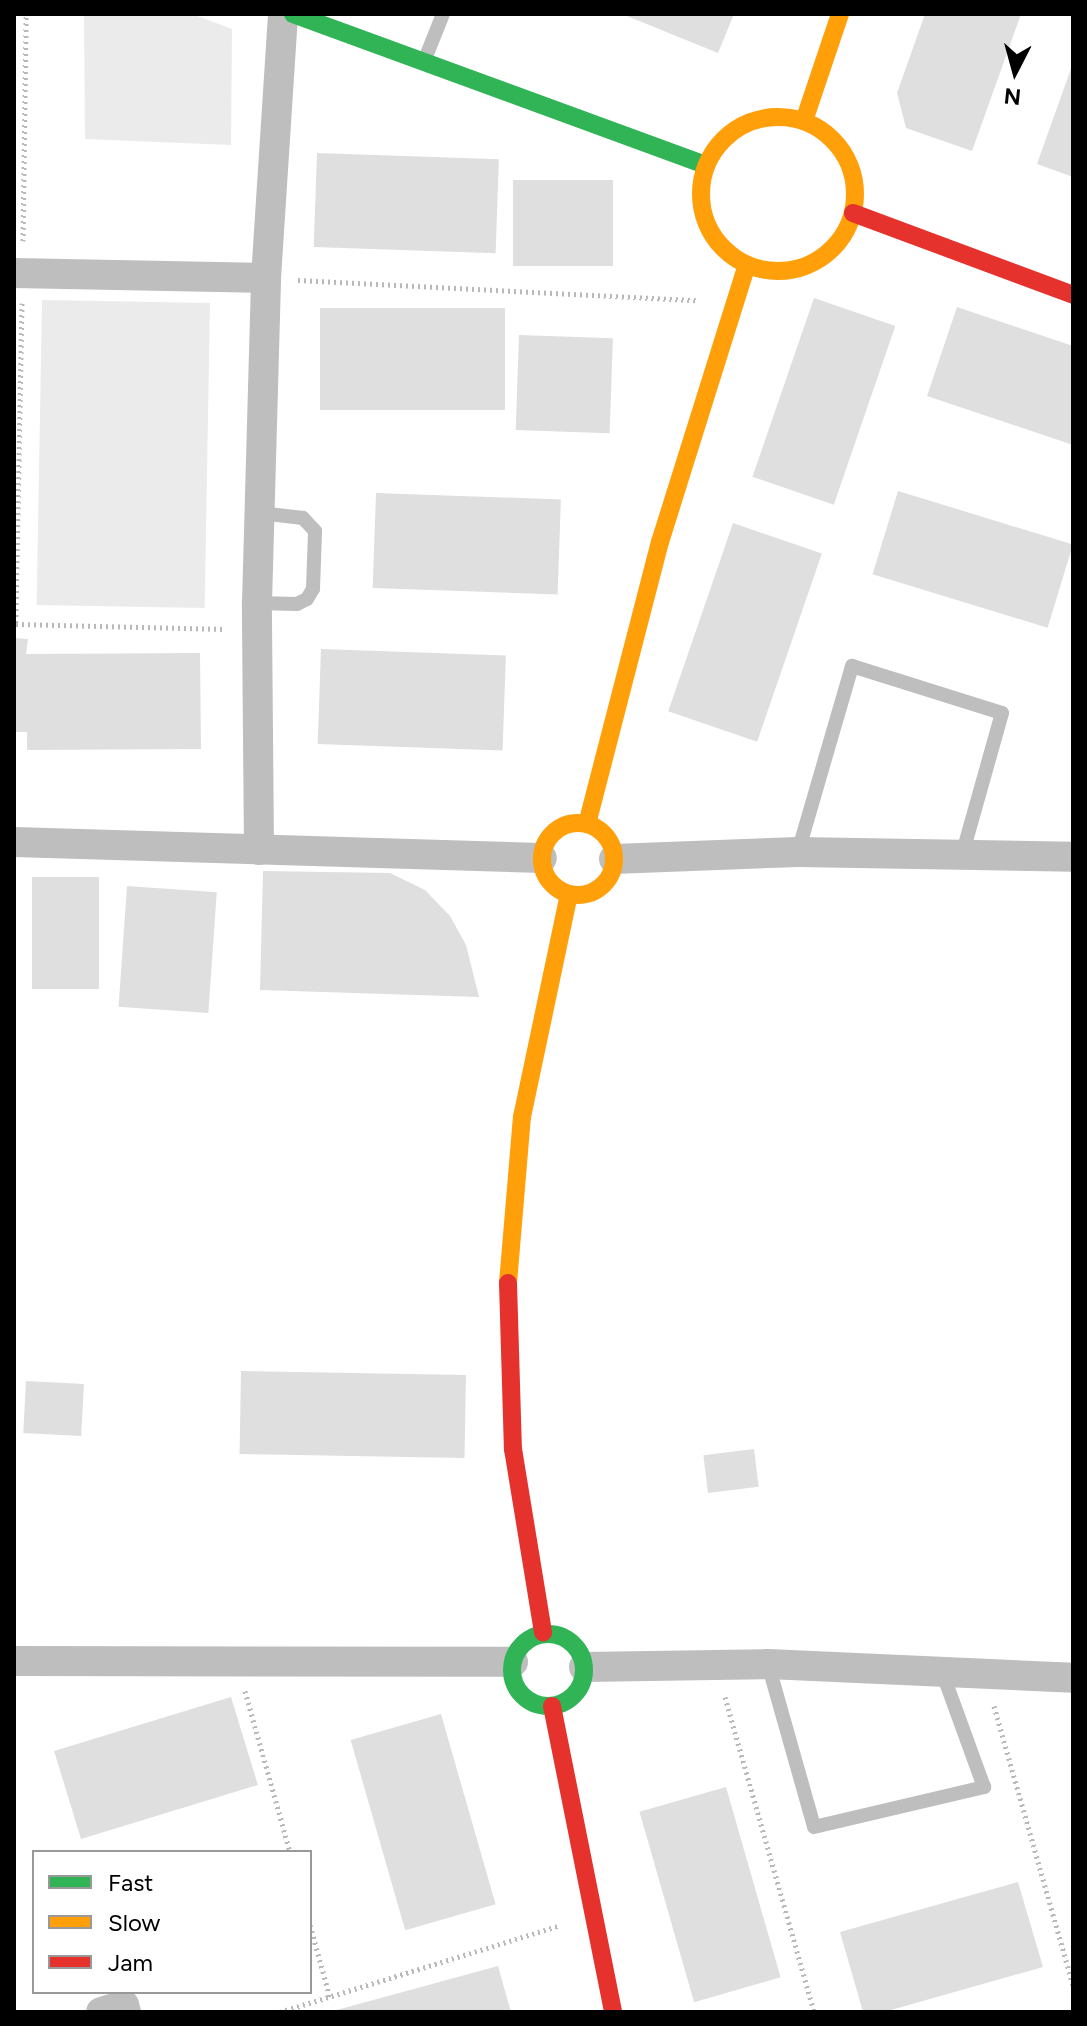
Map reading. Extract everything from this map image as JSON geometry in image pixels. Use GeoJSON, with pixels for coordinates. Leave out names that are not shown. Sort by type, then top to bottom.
{"type":"FeatureCollection","features":[{"type":"Feature","properties":{"kind":"street"},"geometry":{"type":"LineString","coordinates":[[259,850],[257,616],[266,278],[283,14]]}},
{"type":"Feature","properties":{"kind":"street"},"geometry":{"type":"LineString","coordinates":[[293,14],[706,165]]}},
{"type":"Feature","properties":{"kind":"street"},"geometry":{"type":"LineString","coordinates":[[804,121],[840,14]]}},
{"type":"Feature","properties":{"kind":"street"},"geometry":{"type":"LineString","coordinates":[[780,116],[804,121],[840,148],[851,168],[853,213],[842,237],[824,256],[800,268],[773,271],[747,265],[711,234],[701,200],[706,165],[735,128],[780,116]]}},
{"type":"Feature","properties":{"kind":"street"},"geometry":{"type":"LineString","coordinates":[[853,213],[1073,295]]}},
{"type":"Feature","properties":{"kind":"street"},"geometry":{"type":"LineString","coordinates":[[587,824],[660,542],[747,265]]}},
{"type":"Feature","properties":{"kind":"street"},"geometry":{"type":"LineString","coordinates":[[18,273],[266,278]]}},
{"type":"Feature","properties":{"kind":"street"},"geometry":{"type":"LineString","coordinates":[[587,824],[604,833],[614,859],[600,887],[569,894],[546,877],[542,858],[556,830],[587,824]]}},
{"type":"Feature","properties":{"kind":"street"},"geometry":{"type":"LineString","coordinates":[[14,842],[542,858]]}},
{"type":"Feature","properties":{"kind":"street"},"geometry":{"type":"LineString","coordinates":[[614,859],[798,852],[1073,857]]}},
{"type":"Feature","properties":{"kind":"street"},"geometry":{"type":"LineString","coordinates":[[543,1633],[513,1449],[507,1250],[522,1117],[569,894]]}},
{"type":"Feature","properties":{"kind":"street"},"geometry":{"type":"LineString","coordinates":[[543,1633],[566,1638],[584,1667],[576,1693],[552,1706],[533,1703],[518,1690],[513,1662],[523,1643],[543,1633]]}},
{"type":"Feature","properties":{"kind":"street"},"geometry":{"type":"LineString","coordinates":[[14,1661],[513,1662]]}},
{"type":"Feature","properties":{"kind":"street"},"geometry":{"type":"LineString","coordinates":[[584,1667],[768,1664],[941,1669],[1073,1678]]}},
{"type":"Feature","properties":{"kind":"street"},"geometry":{"type":"LineString","coordinates":[[552,1706],[613,2012]]}},
{"type":"Feature","properties":{"kind":"street"},"geometry":{"type":"LineString","coordinates":[[101,2012],[124,2005],[126,2012]]}},
{"type":"Feature","properties":{"kind":"lane"},"geometry":{"type":"LineString","coordinates":[[425,60],[443,14]]}},
{"type":"Feature","properties":{"kind":"lane"},"geometry":{"type":"LineString","coordinates":[[257,616],[307,599],[313,589],[315,531],[303,518],[260,513]]}},
{"type":"Feature","properties":{"kind":"lane"},"geometry":{"type":"LineString","coordinates":[[798,852],[852,666],[1002,713],[962,855]]}},
{"type":"Feature","properties":{"kind":"lane"},"geometry":{"type":"LineString","coordinates":[[768,1664],[814,1827],[984,1787],[941,1669]]}},
{"type":"Feature","properties":{"kind":"path"},"geometry":{"type":"LineString","coordinates":[[26,14],[18,273],[16,624],[257,616]]}},
{"type":"Feature","properties":{"kind":"path"},"geometry":{"type":"LineString","coordinates":[[266,278],[735,302]]}},
{"type":"Feature","properties":{"kind":"path"},"geometry":{"type":"LineString","coordinates":[[237,1661],[289,1850]]}},
{"type":"Feature","properties":{"kind":"path"},"geometry":{"type":"LineString","coordinates":[[716,1665],[814,2012]]}},
{"type":"Feature","properties":{"kind":"path"},"geometry":{"type":"LineString","coordinates":[[984,1672],[1073,1986]]}},
{"type":"Feature","properties":{"kind":"path"},"geometry":{"type":"LineString","coordinates":[[280,2012],[594,1915]]}},
{"type":"Feature","properties":{"kind":"path"},"geometry":{"type":"LineString","coordinates":[[312,1932],[330,1997]]}},
{"type":"Feature","properties":{"kind":"shaded area"},"geometry":{"type":"Polygon","coordinates":[[[84,14],[192,14],[232,29],[231,145],[85,139],[84,14]]]}},
{"type":"Feature","properties":{"kind":"shaded area"},"geometry":{"type":"Polygon","coordinates":[[[42,300],[210,303],[205,608],[37,605],[42,300]]]}},
{"type":"Feature","properties":{"kind":"building"},"geometry":{"type":"Polygon","coordinates":[[[622,14],[734,14],[718,53],[622,14]]]}},
{"type":"Feature","properties":{"kind":"building"},"geometry":{"type":"Polygon","coordinates":[[[925,14],[1021,14],[972,151],[906,128],[897,93],[925,14]]]}},
{"type":"Feature","properties":{"kind":"building"},"geometry":{"type":"Polygon","coordinates":[[[1073,63],[1073,177],[1037,164],[1073,63]]]}},
{"type":"Feature","properties":{"kind":"building"},"geometry":{"type":"Polygon","coordinates":[[[317,153],[499,159],[496,253],[314,247],[317,153]]]}},
{"type":"Feature","properties":{"kind":"building"},"geometry":{"type":"Polygon","coordinates":[[[513,180],[613,180],[613,266],[513,266],[513,180]]]}},
{"type":"Feature","properties":{"kind":"building"},"geometry":{"type":"Polygon","coordinates":[[[814,298],[895,326],[834,505],[752,477],[814,298]]]}},
{"type":"Feature","properties":{"kind":"building"},"geometry":{"type":"Polygon","coordinates":[[[957,307],[1073,346],[1073,445],[927,396],[957,307]]]}},
{"type":"Feature","properties":{"kind":"building"},"geometry":{"type":"Polygon","coordinates":[[[320,308],[505,308],[505,410],[320,410],[320,308]]]}},
{"type":"Feature","properties":{"kind":"building"},"geometry":{"type":"Polygon","coordinates":[[[519,335],[613,338],[610,433],[516,430],[519,335]]]}},
{"type":"Feature","properties":{"kind":"building"},"geometry":{"type":"Polygon","coordinates":[[[898,491],[1073,545],[1048,628],[873,574],[898,491]]]}},
{"type":"Feature","properties":{"kind":"building"},"geometry":{"type":"Polygon","coordinates":[[[376,493],[561,499],[558,594],[373,588],[376,493]]]}},
{"type":"Feature","properties":{"kind":"building"},"geometry":{"type":"Polygon","coordinates":[[[733,523],[822,554],[757,742],[668,711],[733,523]]]}},
{"type":"Feature","properties":{"kind":"building"},"geometry":{"type":"Polygon","coordinates":[[[14,638],[28,639],[26,654],[200,653],[201,749],[27,750],[27,732],[14,732],[14,638]]]}},
{"type":"Feature","properties":{"kind":"building"},"geometry":{"type":"Polygon","coordinates":[[[321,649],[506,655],[503,750],[318,744],[321,649]]]}},
{"type":"Feature","properties":{"kind":"building"},"geometry":{"type":"Polygon","coordinates":[[[263,871],[390,873],[425,890],[450,916],[466,945],[479,997],[260,990],[263,871]]]}},
{"type":"Feature","properties":{"kind":"building"},"geometry":{"type":"Polygon","coordinates":[[[32,877],[99,877],[99,989],[32,989],[32,877]]]}},
{"type":"Feature","properties":{"kind":"building"},"geometry":{"type":"Polygon","coordinates":[[[127,886],[217,892],[208,1013],[119,1007],[127,886]]]}},
{"type":"Feature","properties":{"kind":"building"},"geometry":{"type":"Polygon","coordinates":[[[241,1371],[466,1375],[465,1458],[240,1454],[241,1371]]]}},
{"type":"Feature","properties":{"kind":"building"},"geometry":{"type":"Polygon","coordinates":[[[26,1381],[84,1384],[81,1436],[23,1433],[26,1381]]]}},
{"type":"Feature","properties":{"kind":"building"},"geometry":{"type":"Polygon","coordinates":[[[754,1449],[759,1487],[708,1493],[703,1455],[754,1449]]]}},
{"type":"Feature","properties":{"kind":"building"},"geometry":{"type":"Polygon","coordinates":[[[231,1697],[258,1785],[81,1839],[54,1751],[231,1697]]]}},
{"type":"Feature","properties":{"kind":"building"},"geometry":{"type":"Polygon","coordinates":[[[441,1714],[496,1904],[405,1930],[351,1740],[441,1714]]]}},
{"type":"Feature","properties":{"kind":"building"},"geometry":{"type":"Polygon","coordinates":[[[726,1787],[781,1977],[694,2002],[639,1812],[726,1787]]]}},
{"type":"Feature","properties":{"kind":"building"},"geometry":{"type":"Polygon","coordinates":[[[1018,1882],[1043,1967],[884,2012],[863,2012],[840,1932],[1018,1882]]]}},
{"type":"Feature","properties":{"kind":"building"},"geometry":{"type":"Polygon","coordinates":[[[498,1966],[511,2012],[333,2012],[333,2011],[498,1966]]]}},
{"type":"Feature","properties":{"kind":"traffic: fast"},"geometry":{"type":"LineString","coordinates":[[293,14],[706,165]]}},
{"type":"Feature","properties":{"kind":"traffic: fast"},"geometry":{"type":"LineString","coordinates":[[548,1634],[574,1644],[584,1670],[574,1696],[548,1706],[522,1696],[512,1670],[522,1644],[548,1634]]}},
{"type":"Feature","properties":{"kind":"traffic: slow"},"geometry":{"type":"LineString","coordinates":[[804,121],[840,14]]}},
{"type":"Feature","properties":{"kind":"traffic: slow"},"geometry":{"type":"LineString","coordinates":[[778,117],[807,123],[832,140],[849,165],[855,194],[849,223],[832,248],[807,265],[778,271],[749,265],[724,248],[707,223],[701,194],[707,165],[724,140],[749,123],[778,117]]}},
{"type":"Feature","properties":{"kind":"traffic: slow"},"geometry":{"type":"LineString","coordinates":[[587,824],[660,542],[747,265]]}},
{"type":"Feature","properties":{"kind":"traffic: slow"},"geometry":{"type":"LineString","coordinates":[[578,823],[598,829],[608,839],[614,859],[608,879],[598,889],[578,895],[558,889],[548,879],[542,859],[548,839],[558,829],[578,823]]}},
{"type":"Feature","properties":{"kind":"traffic: slow"},"geometry":{"type":"LineString","coordinates":[[508,1283],[522,1117],[569,894]]}},
{"type":"Feature","properties":{"kind":"traffic: jam"},"geometry":{"type":"LineString","coordinates":[[853,213],[1073,295]]}},
{"type":"Feature","properties":{"kind":"traffic: jam"},"geometry":{"type":"LineString","coordinates":[[508,1283],[513,1449],[543,1633]]}},
{"type":"Feature","properties":{"kind":"traffic: jam"},"geometry":{"type":"LineString","coordinates":[[552,1706],[613,2012]]}}]}
